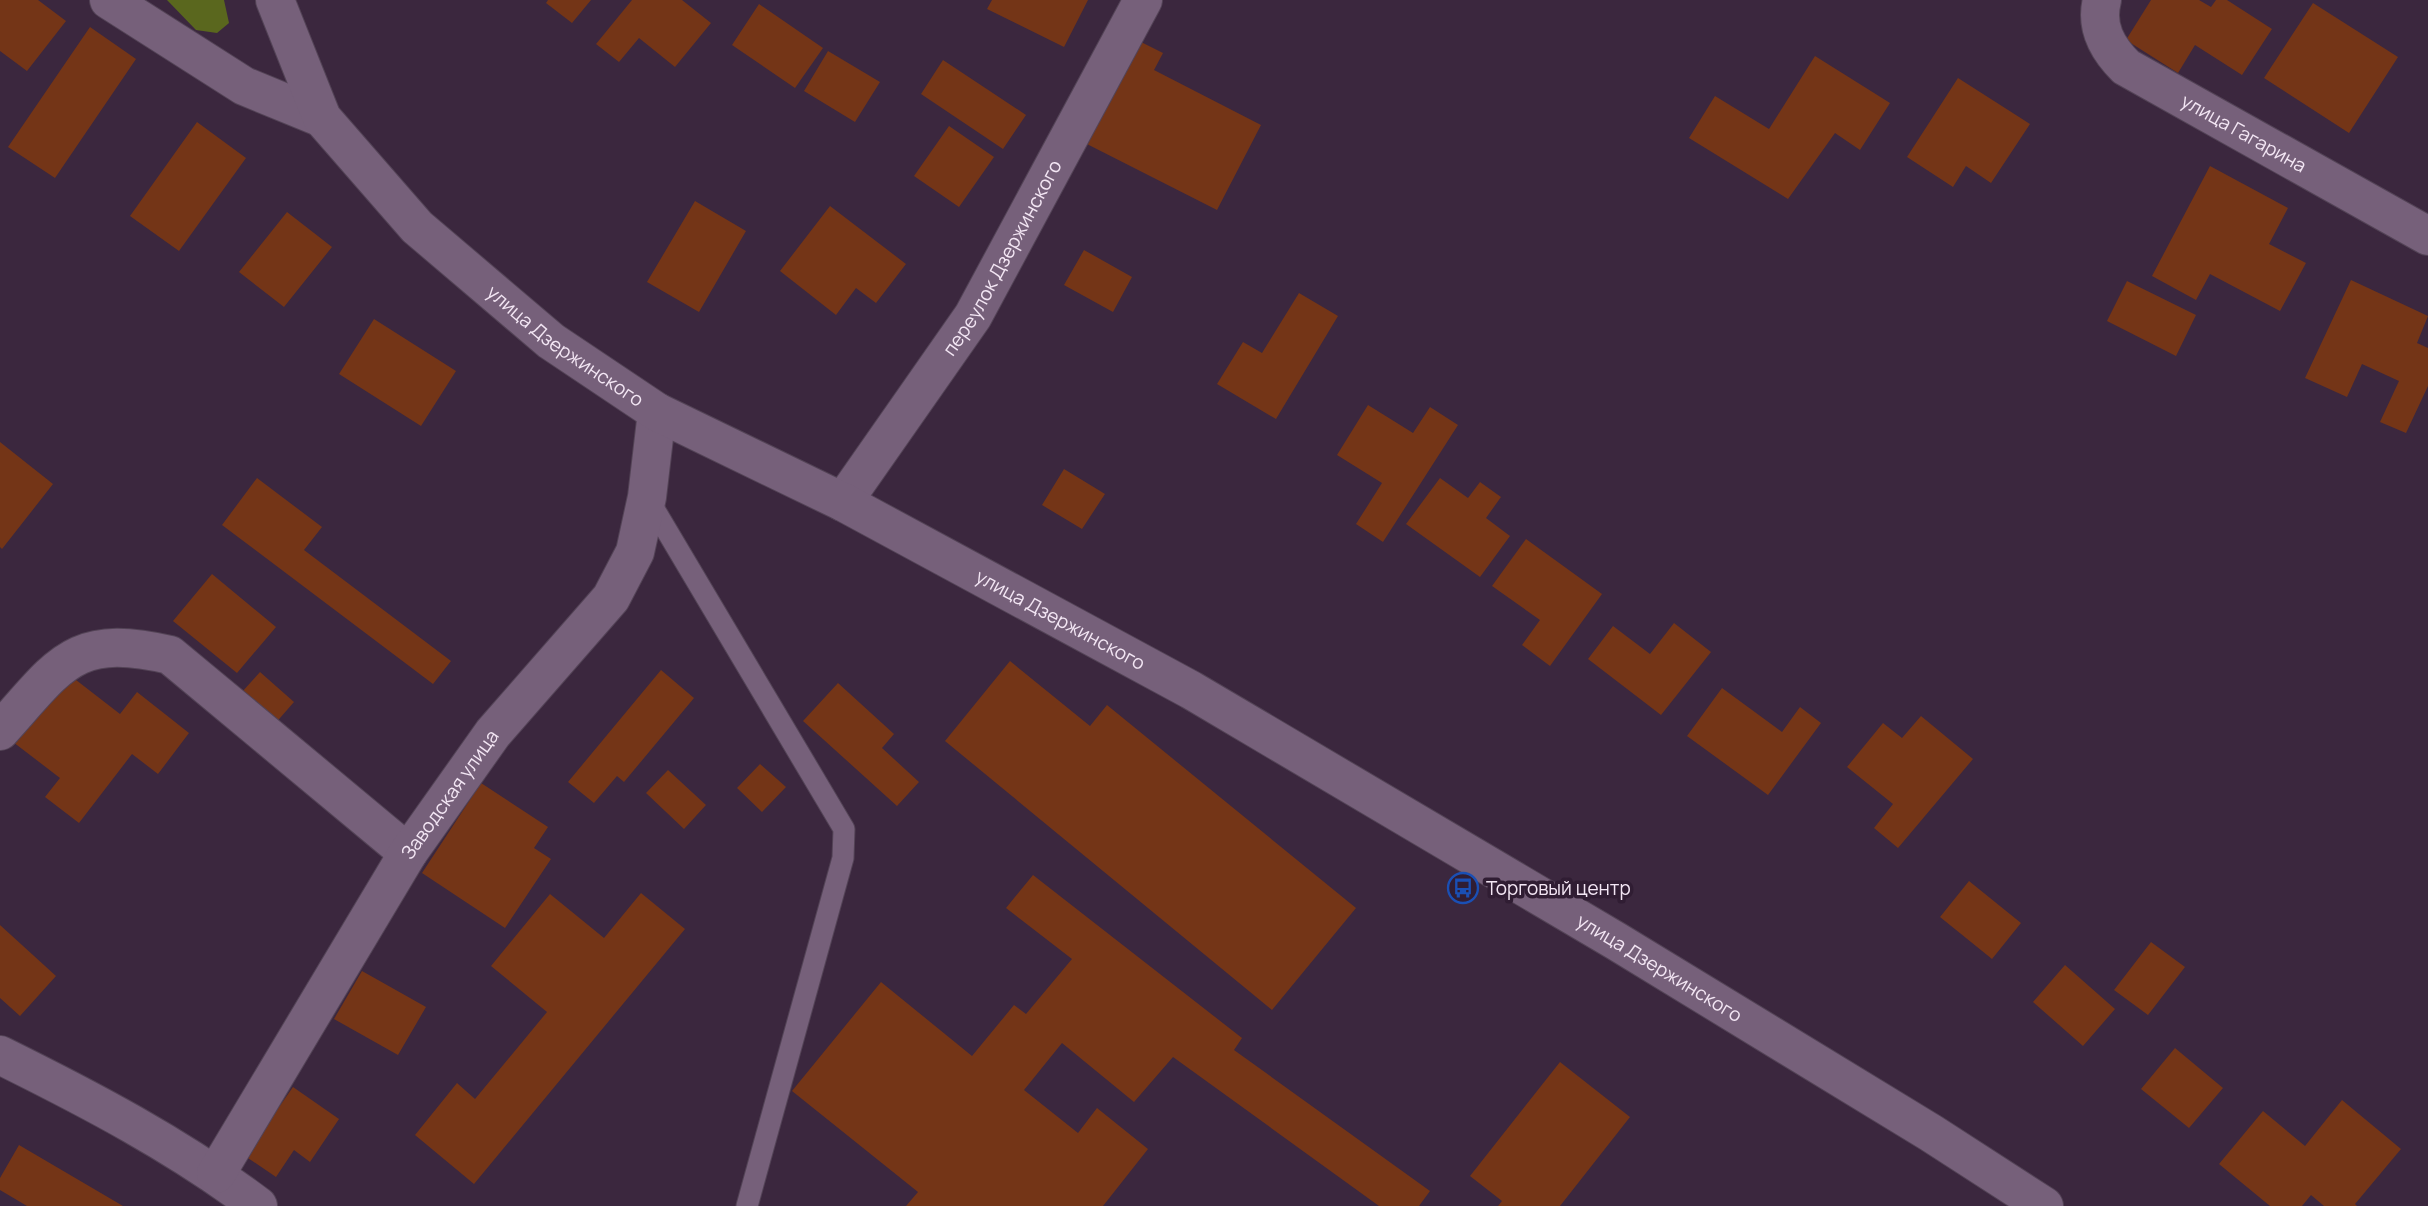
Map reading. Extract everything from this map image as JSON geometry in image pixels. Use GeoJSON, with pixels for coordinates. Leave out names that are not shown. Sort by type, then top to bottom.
{"type":"FeatureCollection","features":[{"type":"Feature","properties":{"kind":"street","name":"улица Дзержинского"},"geometry":{"type":"LineString","coordinates":[[109,0],[244,86],[322,118],[416,227],[551,341],[657,412],[843,502],[1191,690],[1616,941],[1931,1133],[2043,1206]]}},
{"type":"Feature","properties":{"kind":"street"},"geometry":{"type":"LineString","coordinates":[[275,0],[322,118]]}},
{"type":"Feature","properties":{"kind":"street","name":"переулок Дзержинского"},"geometry":{"type":"LineString","coordinates":[[843,502],[973,316],[1143,0]]}},
{"type":"Feature","properties":{"kind":"street","name":"улица Гагарина"},"geometry":{"type":"LineString","coordinates":[[2102,0],[2102,32],[2111,52],[2126,67],[2428,236]]}},
{"type":"Feature","properties":{"kind":"street","name":"Заводская улица"},"geometry":{"type":"LineString","coordinates":[[216,1174],[408,853],[493,733],[611,598],[635,552],[647,497],[657,412]]}},
{"type":"Feature","properties":{"kind":"street"},"geometry":{"type":"LineString","coordinates":[[0,731],[59,666],[87,651],[130,646],[170,655],[408,853]]}},
{"type":"Feature","properties":{"kind":"street"},"geometry":{"type":"LineString","coordinates":[[0,1055],[79,1094],[216,1174],[258,1206]]}},
{"type":"Feature","properties":{"kind":"lane"},"geometry":{"type":"LineString","coordinates":[[647,497],[845,829],[843,858],[747,1206]]}},
{"type":"Feature","properties":{"kind":"green space"},"geometry":{"type":"Polygon","coordinates":[[[167,0],[224,0],[229,23],[217,33],[196,30],[167,0]]]}},
{"type":"Feature","properties":{"kind":"building"},"geometry":{"type":"Polygon","coordinates":[[[0,0],[38,0],[66,21],[27,71],[0,51],[0,0]]]}},
{"type":"Feature","properties":{"kind":"building"},"geometry":{"type":"Polygon","coordinates":[[[548,0],[591,0],[572,23],[546,3],[548,0]]]}},
{"type":"Feature","properties":{"kind":"building"},"geometry":{"type":"Polygon","coordinates":[[[632,0],[682,0],[711,23],[675,67],[639,38],[619,62],[596,44],[632,0]]]}},
{"type":"Feature","properties":{"kind":"building"},"geometry":{"type":"Polygon","coordinates":[[[992,0],[1088,0],[1064,47],[987,9],[992,0]]]}},
{"type":"Feature","properties":{"kind":"building"},"geometry":{"type":"Polygon","coordinates":[[[2151,0],[2199,0],[2211,7],[2216,0],[2227,0],[2272,29],[2242,75],[2195,45],[2178,73],[2126,40],[2151,0]]]}},
{"type":"Feature","properties":{"kind":"building"},"geometry":{"type":"Polygon","coordinates":[[[2313,3],[2398,57],[2349,133],[2264,78],[2313,3]]]}},
{"type":"Feature","properties":{"kind":"building"},"geometry":{"type":"Polygon","coordinates":[[[759,4],[823,48],[795,88],[732,45],[759,4]]]}},
{"type":"Feature","properties":{"kind":"building"},"geometry":{"type":"Polygon","coordinates":[[[90,27],[136,59],[55,178],[8,147],[90,27]]]}},
{"type":"Feature","properties":{"kind":"building"},"geometry":{"type":"Polygon","coordinates":[[[1131,37],[1163,53],[1154,70],[1261,125],[1217,210],[1079,140],[1131,37]]]}},
{"type":"Feature","properties":{"kind":"building"},"geometry":{"type":"Polygon","coordinates":[[[828,51],[880,82],[855,122],[804,91],[828,51]]]}},
{"type":"Feature","properties":{"kind":"building"},"geometry":{"type":"Polygon","coordinates":[[[1815,56],[1890,103],[1860,150],[1835,133],[1788,199],[1689,138],[1715,96],[1769,129],[1815,56]]]}},
{"type":"Feature","properties":{"kind":"building"},"geometry":{"type":"Polygon","coordinates":[[[943,60],[1026,115],[1003,149],[921,94],[943,60]]]}},
{"type":"Feature","properties":{"kind":"building"},"geometry":{"type":"Polygon","coordinates":[[[1958,78],[2030,124],[1991,183],[1966,166],[1953,187],[1907,157],[1958,78]]]}},
{"type":"Feature","properties":{"kind":"building"},"geometry":{"type":"Polygon","coordinates":[[[197,122],[246,158],[179,251],[130,216],[197,122]]]}},
{"type":"Feature","properties":{"kind":"building"},"geometry":{"type":"Polygon","coordinates":[[[949,126],[994,157],[959,207],[914,176],[949,126]]]}},
{"type":"Feature","properties":{"kind":"building"},"geometry":{"type":"Polygon","coordinates":[[[2210,166],[2288,208],[2269,244],[2306,263],[2280,311],[2210,274],[2196,300],[2152,276],[2210,166]]]}},
{"type":"Feature","properties":{"kind":"building"},"geometry":{"type":"Polygon","coordinates":[[[695,201],[746,231],[699,312],[647,282],[695,201]]]}},
{"type":"Feature","properties":{"kind":"building"},"geometry":{"type":"Polygon","coordinates":[[[830,206],[906,264],[876,303],[856,288],[836,315],[780,271],[830,206]]]}},
{"type":"Feature","properties":{"kind":"building"},"geometry":{"type":"Polygon","coordinates":[[[287,212],[332,247],[284,307],[239,272],[287,212]]]}},
{"type":"Feature","properties":{"kind":"building"},"geometry":{"type":"Polygon","coordinates":[[[1084,250],[1132,277],[1113,312],[1064,285],[1084,250]]]}},
{"type":"Feature","properties":{"kind":"building"},"geometry":{"type":"Polygon","coordinates":[[[2351,280],[2428,316],[2417,343],[2428,348],[2428,386],[2406,433],[2380,422],[2399,381],[2362,364],[2347,397],[2305,378],[2351,280]]]}},
{"type":"Feature","properties":{"kind":"building"},"geometry":{"type":"Polygon","coordinates":[[[2127,281],[2196,315],[2176,356],[2107,321],[2127,281]]]}},
{"type":"Feature","properties":{"kind":"building"},"geometry":{"type":"Polygon","coordinates":[[[1299,293],[1338,316],[1276,419],[1217,384],[1243,342],[1262,353],[1299,293]]]}},
{"type":"Feature","properties":{"kind":"building"},"geometry":{"type":"Polygon","coordinates":[[[374,319],[456,371],[421,426],[339,374],[374,319]]]}},
{"type":"Feature","properties":{"kind":"building"},"geometry":{"type":"Polygon","coordinates":[[[1368,405],[1413,433],[1430,407],[1458,425],[1383,542],[1356,524],[1382,483],[1337,455],[1368,405]]]}},
{"type":"Feature","properties":{"kind":"building"},"geometry":{"type":"Polygon","coordinates":[[[0,442],[53,484],[2,549],[0,547],[0,442]]]}},
{"type":"Feature","properties":{"kind":"building"},"geometry":{"type":"Polygon","coordinates":[[[1064,469],[1105,494],[1082,529],[1042,505],[1064,469]]]}},
{"type":"Feature","properties":{"kind":"building"},"geometry":{"type":"Polygon","coordinates":[[[257,478],[322,527],[304,550],[451,661],[433,684],[222,525],[257,478]]]}},
{"type":"Feature","properties":{"kind":"building"},"geometry":{"type":"Polygon","coordinates":[[[1440,478],[1468,498],[1480,482],[1501,497],[1486,518],[1510,536],[1480,577],[1406,524],[1440,478]]]}},
{"type":"Feature","properties":{"kind":"building"},"geometry":{"type":"Polygon","coordinates":[[[1526,539],[1602,594],[1550,666],[1522,645],[1540,620],[1492,586],[1526,539]]]}},
{"type":"Feature","properties":{"kind":"building"},"geometry":{"type":"Polygon","coordinates":[[[212,574],[276,627],[237,673],[173,621],[212,574]]]}},
{"type":"Feature","properties":{"kind":"building"},"geometry":{"type":"Polygon","coordinates":[[[1674,623],[1711,652],[1661,715],[1588,659],[1613,626],[1650,654],[1674,623]]]}},
{"type":"Feature","properties":{"kind":"building"},"geometry":{"type":"Polygon","coordinates":[[[1010,661],[1090,726],[1107,705],[1356,908],[1272,1010],[945,741],[1010,661]]]}},
{"type":"Feature","properties":{"kind":"building"},"geometry":{"type":"Polygon","coordinates":[[[661,670],[694,698],[624,782],[617,776],[594,803],[568,782],[661,670]]]}},
{"type":"Feature","properties":{"kind":"building"},"geometry":{"type":"Polygon","coordinates":[[[260,672],[294,702],[266,734],[232,703],[260,672]]]}},
{"type":"Feature","properties":{"kind":"building"},"geometry":{"type":"Polygon","coordinates":[[[67,673],[120,714],[137,692],[189,733],[158,774],[132,754],[79,823],[45,797],[60,778],[13,742],[67,673]]]}},
{"type":"Feature","properties":{"kind":"building"},"geometry":{"type":"Polygon","coordinates":[[[838,683],[894,734],[882,748],[919,782],[897,806],[803,721],[838,683]]]}},
{"type":"Feature","properties":{"kind":"building"},"geometry":{"type":"Polygon","coordinates":[[[1722,688],[1782,732],[1800,707],[1821,723],[1768,795],[1687,736],[1722,688]]]}},
{"type":"Feature","properties":{"kind":"building"},"geometry":{"type":"Polygon","coordinates":[[[1921,716],[1973,759],[1898,848],[1874,828],[1893,804],[1847,767],[1883,723],[1902,738],[1921,716]]]}},
{"type":"Feature","properties":{"kind":"building"},"geometry":{"type":"Polygon","coordinates":[[[760,764],[786,787],[762,812],[737,788],[760,764]]]}},
{"type":"Feature","properties":{"kind":"building"},"geometry":{"type":"Polygon","coordinates":[[[668,770],[706,805],[684,829],[646,793],[668,770]]]}},
{"type":"Feature","properties":{"kind":"building"},"geometry":{"type":"Polygon","coordinates":[[[481,783],[548,827],[534,848],[551,859],[505,928],[422,873],[481,783]]]}},
{"type":"Feature","properties":{"kind":"building"},"geometry":{"type":"Polygon","coordinates":[[[1033,875],[1242,1038],[1234,1050],[1430,1191],[1419,1206],[1379,1206],[1173,1057],[1134,1102],[1062,1043],[1024,1090],[1078,1133],[1097,1108],[1148,1149],[1103,1206],[906,1206],[918,1192],[792,1091],[881,982],[972,1056],[1014,1005],[1026,1014],[1072,959],[1006,908],[1033,875]]]}},
{"type":"Feature","properties":{"kind":"building"},"geometry":{"type":"Polygon","coordinates":[[[1969,881],[2021,923],[1992,959],[1940,917],[1969,881]]]}},
{"type":"Feature","properties":{"kind":"building"},"geometry":{"type":"Polygon","coordinates":[[[641,893],[685,929],[474,1184],[415,1135],[457,1083],[475,1099],[547,1012],[491,966],[550,894],[604,938],[641,893]]]}},
{"type":"Feature","properties":{"kind":"building"},"geometry":{"type":"Polygon","coordinates":[[[0,925],[56,976],[20,1016],[0,998],[0,925]]]}},
{"type":"Feature","properties":{"kind":"building"},"geometry":{"type":"Polygon","coordinates":[[[2151,942],[2185,967],[2148,1015],[2114,990],[2151,942]]]}},
{"type":"Feature","properties":{"kind":"building"},"geometry":{"type":"Polygon","coordinates":[[[2065,965],[2115,1009],[2083,1046],[2033,1002],[2065,965]]]}},
{"type":"Feature","properties":{"kind":"building"},"geometry":{"type":"Polygon","coordinates":[[[362,971],[426,1007],[398,1055],[334,1019],[362,971]]]}},
{"type":"Feature","properties":{"kind":"building"},"geometry":{"type":"Polygon","coordinates":[[[2175,1048],[2223,1088],[2189,1128],[2141,1089],[2175,1048]]]}},
{"type":"Feature","properties":{"kind":"building"},"geometry":{"type":"Polygon","coordinates":[[[1560,1062],[1630,1117],[1560,1206],[1498,1206],[1502,1201],[1470,1176],[1560,1062]]]}},
{"type":"Feature","properties":{"kind":"building"},"geometry":{"type":"Polygon","coordinates":[[[293,1087],[339,1119],[310,1162],[294,1150],[276,1177],[245,1156],[293,1087]]]}},
{"type":"Feature","properties":{"kind":"building"},"geometry":{"type":"Polygon","coordinates":[[[2342,1100],[2401,1149],[2355,1204],[2357,1206],[2324,1206],[2311,1195],[2302,1206],[2270,1206],[2219,1164],[2263,1111],[2305,1146],[2342,1100]]]}},
{"type":"Feature","properties":{"kind":"building"},"geometry":{"type":"Polygon","coordinates":[[[19,1145],[123,1206],[27,1206],[0,1190],[0,1178],[19,1145]]]}},
{"type":"Feature","properties":{"kind":"place","name":"Торговый центр"},"geometry":{"type":"Point","coordinates":[1463,888]}}]}
